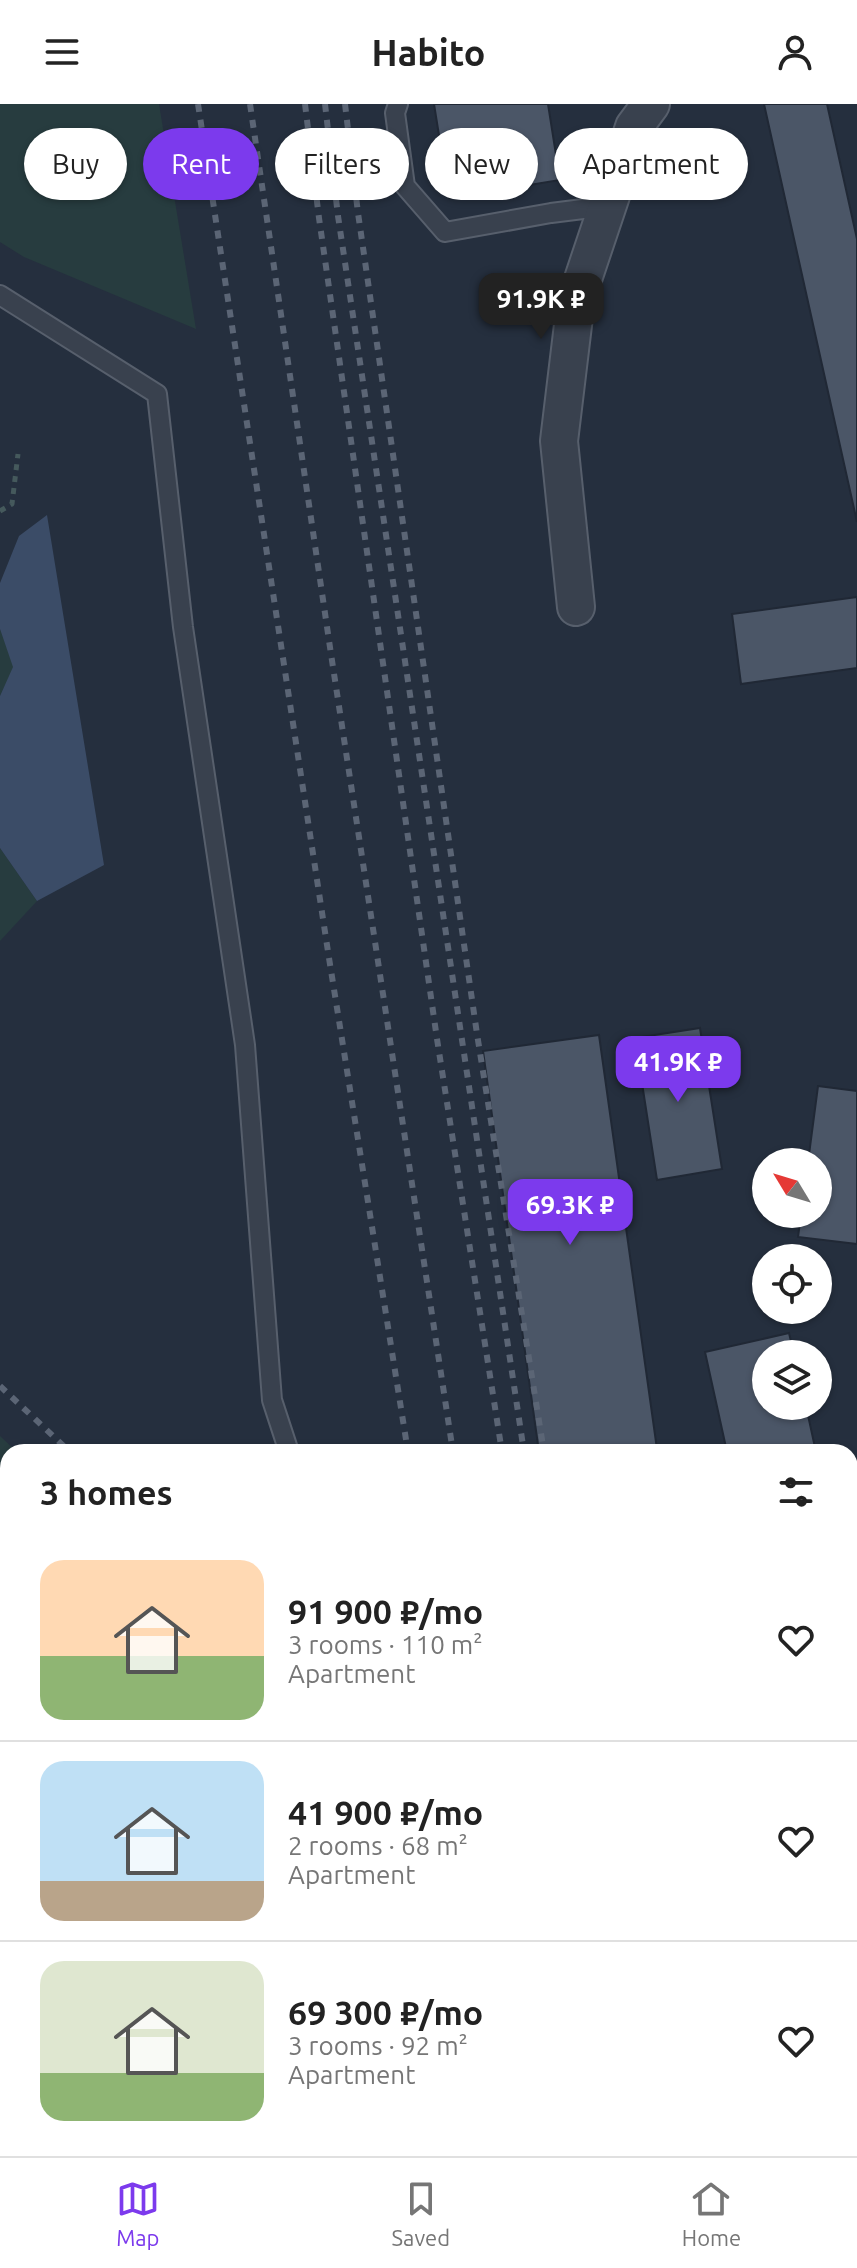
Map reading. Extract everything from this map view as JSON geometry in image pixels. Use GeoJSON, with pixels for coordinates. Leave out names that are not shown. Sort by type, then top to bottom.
{"type":"FeatureCollection","features":[{"type":"Feature","properties":{"kind":"street"},"geometry":{"type":"LineString","coordinates":[[576,607],[559,441],[576,300],[634,127],[651,104]]}},
{"type":"Feature","properties":{"kind":"lane"},"geometry":{"type":"LineString","coordinates":[[398,104],[395,113],[405,186],[445,232],[607,206]]}},
{"type":"Feature","properties":{"kind":"lane"},"geometry":{"type":"LineString","coordinates":[[0,295],[157,394],[183,627],[245,1045],[272,1400],[286,1444]]}},
{"type":"Feature","properties":{"kind":"path"},"geometry":{"type":"LineString","coordinates":[[0,511],[12,504],[18,454]]}},
{"type":"Feature","properties":{"kind":"green space"},"geometry":{"type":"Polygon","coordinates":[[[0,104],[159,104],[163,128],[143,128],[143,200],[175,200],[196,329],[24,257],[0,242],[0,104]]]}},
{"type":"Feature","properties":{"kind":"green space"},"geometry":{"type":"Polygon","coordinates":[[[0,629],[14,667],[0,696],[0,629]]]}},
{"type":"Feature","properties":{"kind":"green space"},"geometry":{"type":"Polygon","coordinates":[[[0,848],[37,901],[0,941],[0,848]]]}},
{"type":"Feature","properties":{"kind":"water"},"geometry":{"type":"Polygon","coordinates":[[[47,515],[104,865],[37,901],[0,848],[0,696],[13,667],[0,629],[0,583],[19,536],[47,515]]]}},
{"type":"Feature","properties":{"kind":"building"},"geometry":{"type":"Polygon","coordinates":[[[434,104],[548,104],[554,142],[554,181],[538,184],[538,128],[438,128],[434,104]]]}},
{"type":"Feature","properties":{"kind":"building"},"geometry":{"type":"Polygon","coordinates":[[[764,104],[827,104],[857,239],[857,522],[764,104]]]}},
{"type":"Feature","properties":{"kind":"building"},"geometry":{"type":"Polygon","coordinates":[[[857,597],[857,668],[741,684],[732,614],[857,597]]]}},
{"type":"Feature","properties":{"kind":"building"},"geometry":{"type":"Polygon","coordinates":[[[700,1028],[722,1169],[657,1180],[635,1038],[700,1028]]]}},
{"type":"Feature","properties":{"kind":"building"},"geometry":{"type":"Polygon","coordinates":[[[599,1035],[656,1444],[538,1444],[483,1051],[599,1035]]]}},
{"type":"Feature","properties":{"kind":"building"},"geometry":{"type":"Polygon","coordinates":[[[818,1086],[857,1091],[857,1244],[798,1237],[799,1228],[832,1228],[832,1148],[810,1148],[818,1086]]]}},
{"type":"Feature","properties":{"kind":"building"},"geometry":{"type":"Polygon","coordinates":[[[789,1333],[791,1340],[758,1340],[789,1333]]]}},
{"type":"Feature","properties":{"kind":"building"},"geometry":{"type":"Polygon","coordinates":[[[752,1341],[752,1420],[809,1420],[814,1444],[725,1444],[705,1352],[752,1341]]]}},
{"type":"Feature","properties":{"kind":"railway"},"geometry":{"type":"LineString","coordinates":[[198,104],[407,1444]]}},
{"type":"Feature","properties":{"kind":"railway"},"geometry":{"type":"LineString","coordinates":[[250,104],[452,1444]]}},
{"type":"Feature","properties":{"kind":"railway"},"geometry":{"type":"LineString","coordinates":[[305,104],[437,1039],[501,1444]]}},
{"type":"Feature","properties":{"kind":"railway"},"geometry":{"type":"LineString","coordinates":[[325,104],[338,216],[523,1444]]}},
{"type":"Feature","properties":{"kind":"railway"},"geometry":{"type":"LineString","coordinates":[[345,104],[358,213],[477,1034],[543,1444]]}},
{"type":"Feature","properties":{"kind":"railway"},"geometry":{"type":"LineString","coordinates":[[0,1386],[62,1444]]}}]}
